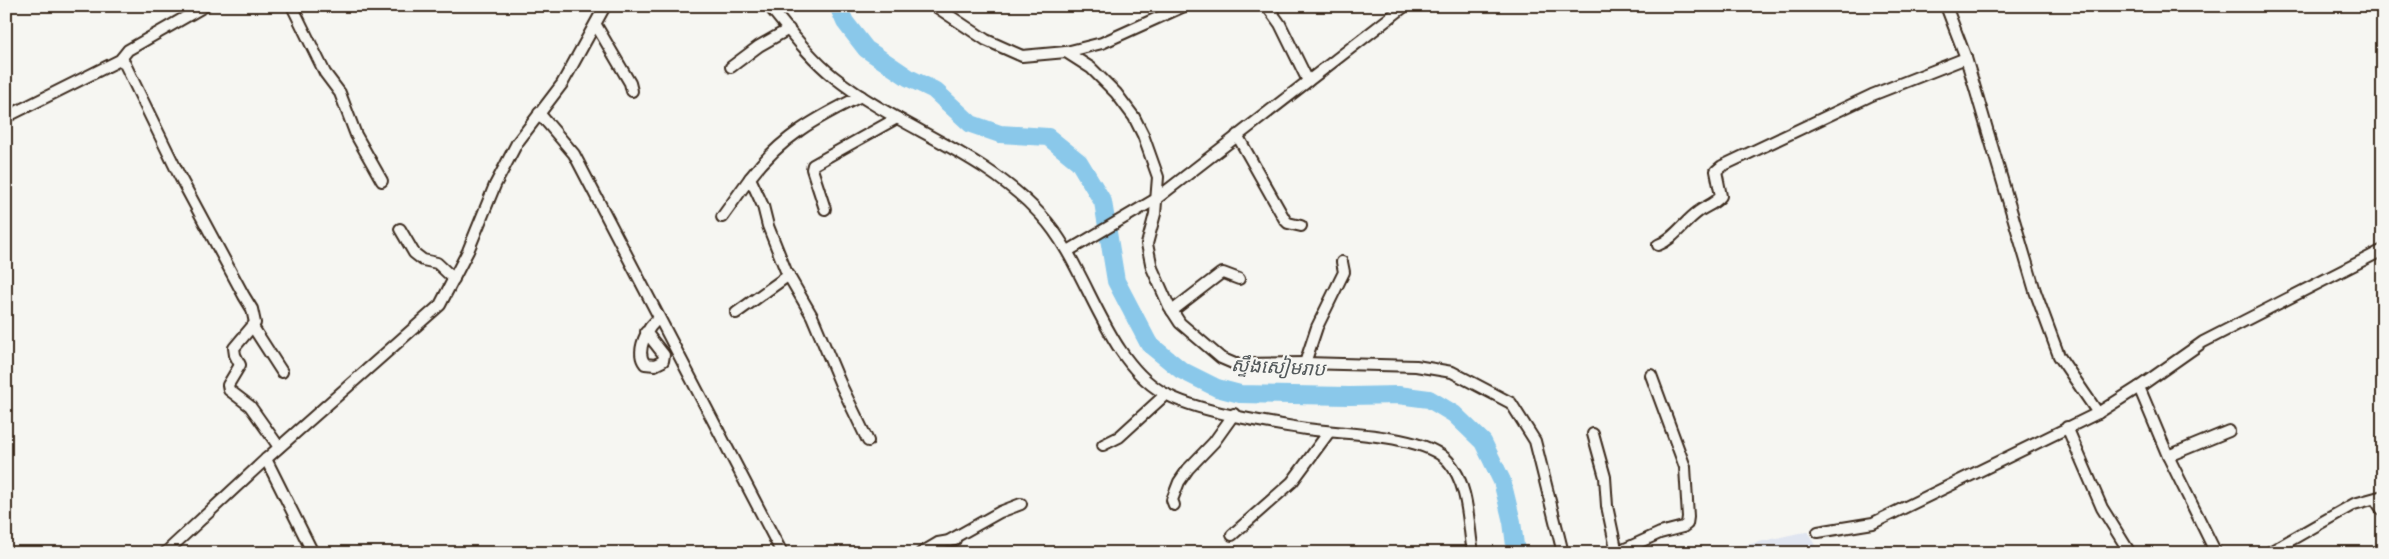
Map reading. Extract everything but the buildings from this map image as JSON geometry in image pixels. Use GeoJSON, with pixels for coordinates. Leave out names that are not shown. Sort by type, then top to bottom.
{"type":"FeatureCollection","features":[{"type":"Feature","properties":{"kind":"street"},"geometry":{"type":"LineString","coordinates":[[6,117],[122,58],[128,50],[205,6]]}},
{"type":"Feature","properties":{"kind":"street"},"geometry":{"type":"LineString","coordinates":[[292,6],[325,73],[340,93],[356,135],[382,182]]}},
{"type":"Feature","properties":{"kind":"street"},"geometry":{"type":"LineString","coordinates":[[165,553],[266,458],[432,315],[454,280],[495,185],[517,143],[562,84],[605,6]]}},
{"type":"Feature","properties":{"kind":"street"},"geometry":{"type":"LineString","coordinates":[[769,6],[833,76],[897,118],[981,164],[1023,195],[1053,228],[1068,251],[1120,351],[1147,380],[1166,394],[1200,406],[1329,432],[1419,443],[1437,452],[1448,460],[1462,486],[1473,553]]}},
{"type":"Feature","properties":{"kind":"street"},"geometry":{"type":"LineString","coordinates":[[935,6],[986,40],[1022,56],[1066,52],[1110,40],[1184,6]]}},
{"type":"Feature","properties":{"kind":"street"},"geometry":{"type":"LineString","coordinates":[[1267,6],[1280,24],[1308,81]]}},
{"type":"Feature","properties":{"kind":"street"},"geometry":{"type":"LineString","coordinates":[[1068,251],[1152,202],[1405,6]]}},
{"type":"Feature","properties":{"kind":"street"},"geometry":{"type":"LineString","coordinates":[[1946,6],[1966,58],[2035,291],[2059,356],[2084,393],[2093,412]]}},
{"type":"Feature","properties":{"kind":"street"},"geometry":{"type":"LineString","coordinates":[[596,24],[632,91]]}},
{"type":"Feature","properties":{"kind":"street"},"geometry":{"type":"LineString","coordinates":[[731,67],[758,46],[789,29]]}},
{"type":"Feature","properties":{"kind":"street"},"geometry":{"type":"LineString","coordinates":[[1066,52],[1091,68],[1116,93],[1134,118],[1146,143],[1158,177],[1152,202],[1155,214],[1147,244],[1152,268],[1172,311],[1180,323],[1210,350],[1235,364],[1305,363],[1416,366],[1452,372],[1511,403],[1535,441],[1563,553]]}},
{"type":"Feature","properties":{"kind":"street"},"geometry":{"type":"LineString","coordinates":[[122,58],[180,177],[252,309],[255,319],[253,326],[234,348],[240,365],[228,385],[229,390],[250,406],[280,447]]}},
{"type":"Feature","properties":{"kind":"street"},"geometry":{"type":"LineString","coordinates":[[1658,245],[1672,236],[1685,222],[1718,200],[1721,196],[1716,171],[1722,166],[1872,95],[1966,58]]}},
{"type":"Feature","properties":{"kind":"street"},"geometry":{"type":"LineString","coordinates":[[722,217],[750,178],[773,150],[786,138],[861,96]]}},
{"type":"Feature","properties":{"kind":"street"},"geometry":{"type":"LineString","coordinates":[[539,113],[574,154],[782,553]]}},
{"type":"Feature","properties":{"kind":"street"},"geometry":{"type":"LineString","coordinates":[[825,209],[812,169],[813,165],[897,118]]}},
{"type":"Feature","properties":{"kind":"street"},"geometry":{"type":"LineString","coordinates":[[1237,135],[1285,220],[1288,223],[1300,226]]}},
{"type":"Feature","properties":{"kind":"street"},"geometry":{"type":"LineString","coordinates":[[750,178],[764,206],[768,226],[788,275],[812,316],[847,400],[868,441]]}},
{"type":"Feature","properties":{"kind":"street"},"geometry":{"type":"LineString","coordinates":[[400,229],[414,253],[423,260],[437,263],[454,280]]}},
{"type":"Feature","properties":{"kind":"street"},"geometry":{"type":"LineString","coordinates":[[1818,532],[1874,523],[2066,427],[2139,387],[2203,342],[2383,250]]}},
{"type":"Feature","properties":{"kind":"street"},"geometry":{"type":"LineString","coordinates":[[1305,363],[1316,327],[1344,272],[1342,262]]}},
{"type":"Feature","properties":{"kind":"street"},"geometry":{"type":"LineString","coordinates":[[1172,311],[1220,274],[1223,273],[1239,280]]}},
{"type":"Feature","properties":{"kind":"street"},"geometry":{"type":"LineString","coordinates":[[736,314],[788,275]]}},
{"type":"Feature","properties":{"kind":"street"},"geometry":{"type":"LineString","coordinates":[[646,332],[651,323],[659,319]]}},
{"type":"Feature","properties":{"kind":"street"},"geometry":{"type":"LineString","coordinates":[[253,326],[282,372]]}},
{"type":"Feature","properties":{"kind":"street"},"geometry":{"type":"LineString","coordinates":[[1593,434],[1605,477],[1607,506],[1617,553],[1660,533],[1683,527],[1688,517],[1685,467],[1651,375]]}},
{"type":"Feature","properties":{"kind":"street"},"geometry":{"type":"LineString","coordinates":[[2139,387],[2168,456],[2216,553]]}},
{"type":"Feature","properties":{"kind":"street"},"geometry":{"type":"LineString","coordinates":[[1103,445],[1119,437],[1166,394]]}},
{"type":"Feature","properties":{"kind":"street"},"geometry":{"type":"LineString","coordinates":[[1174,505],[1172,500],[1178,482],[1214,442],[1234,414]]}},
{"type":"Feature","properties":{"kind":"street"},"geometry":{"type":"LineString","coordinates":[[2066,427],[2109,522],[2130,553]]}},
{"type":"Feature","properties":{"kind":"street"},"geometry":{"type":"LineString","coordinates":[[2168,456],[2229,431]]}},
{"type":"Feature","properties":{"kind":"street"},"geometry":{"type":"LineString","coordinates":[[1232,535],[1292,482],[1329,432]]}},
{"type":"Feature","properties":{"kind":"street"},"geometry":{"type":"LineString","coordinates":[[266,458],[312,553]]}},
{"type":"Feature","properties":{"kind":"street"},"geometry":{"type":"LineString","coordinates":[[2268,553],[2354,504],[2379,497],[2383,511]]}},
{"type":"Feature","properties":{"kind":"street"},"geometry":{"type":"LineString","coordinates":[[921,553],[938,543],[955,540],[1000,512],[1020,504]]}},
{"type":"Feature","properties":{"kind":"shaded area"},"geometry":{"type":"Polygon","coordinates":[[[1808,532],[1819,553],[1709,553],[1799,533],[1808,532]]]}},
{"type":"Feature","properties":{"kind":"waterway","name":"ស្ទឹងសៀមរាប"},"geometry":{"type":"LineString","coordinates":[[838,6],[845,22],[866,49],[909,78],[934,90],[971,124],[1000,134],[1048,137],[1079,162],[1103,202],[1116,281],[1149,344],[1181,370],[1217,388],[1240,394],[1398,395],[1429,399],[1454,414],[1483,442],[1502,481],[1512,522],[1516,553]]}}]}
